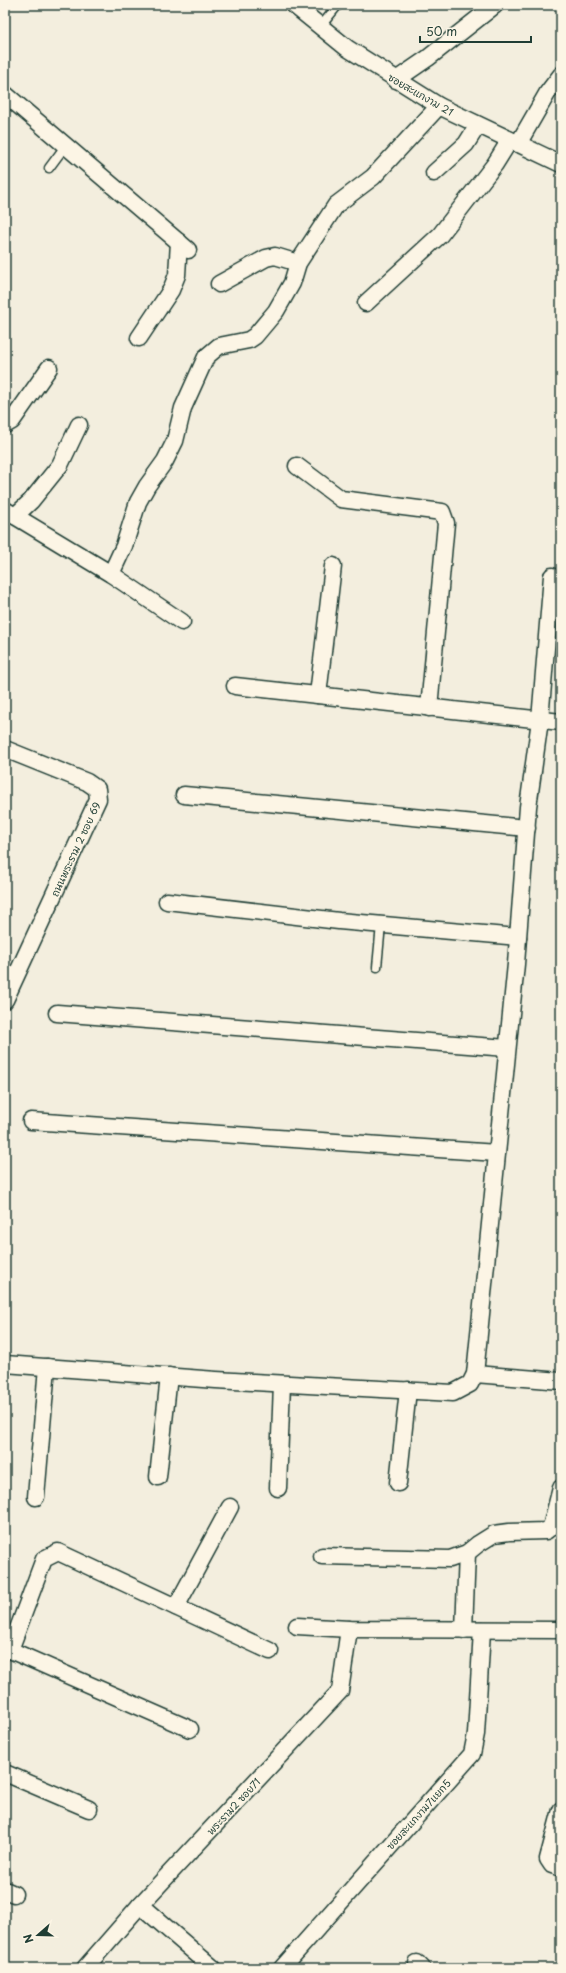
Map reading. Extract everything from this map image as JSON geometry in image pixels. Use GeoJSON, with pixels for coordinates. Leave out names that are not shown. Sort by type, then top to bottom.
{"type":"FeatureCollection","features":[{"type":"Feature","properties":{"kind":"street","name":"ซอยสะแกงาม 21"},"geometry":{"type":"LineString","coordinates":[[294,5],[347,48],[439,106],[561,164]]}},
{"type":"Feature","properties":{"kind":"street"},"geometry":{"type":"LineString","coordinates":[[396,80],[428,58],[494,5]]}},
{"type":"Feature","properties":{"kind":"street"},"geometry":{"type":"LineString","coordinates":[[366,303],[440,235],[514,142],[561,75]]}},
{"type":"Feature","properties":{"kind":"street"},"geometry":{"type":"LineString","coordinates":[[5,94],[183,246],[177,276],[171,290],[140,338]]}},
{"type":"Feature","properties":{"kind":"street"},"geometry":{"type":"LineString","coordinates":[[111,574],[124,546],[138,502],[164,461],[175,440],[183,408],[206,357],[219,346],[249,340],[255,336],[276,311],[292,283],[298,263],[336,205],[373,178],[439,106]]}},
{"type":"Feature","properties":{"kind":"street"},"geometry":{"type":"LineString","coordinates":[[434,173],[466,144],[478,124]]}},
{"type":"Feature","properties":{"kind":"street"},"geometry":{"type":"LineString","coordinates":[[219,284],[266,258],[275,256],[298,263]]}},
{"type":"Feature","properties":{"kind":"street"},"geometry":{"type":"LineString","coordinates":[[5,425],[12,421],[49,368]]}},
{"type":"Feature","properties":{"kind":"street"},"geometry":{"type":"LineString","coordinates":[[8,513],[32,501],[60,465],[79,425]]}},
{"type":"Feature","properties":{"kind":"street"},"geometry":{"type":"LineString","coordinates":[[297,466],[341,499],[442,512],[445,517],[446,523],[429,708]]}},
{"type":"Feature","properties":{"kind":"street"},"geometry":{"type":"LineString","coordinates":[[8,513],[111,574],[182,622]]}},
{"type":"Feature","properties":{"kind":"street"},"geometry":{"type":"LineString","coordinates":[[318,695],[333,566]]}},
{"type":"Feature","properties":{"kind":"street"},"geometry":{"type":"LineString","coordinates":[[5,1364],[282,1384],[453,1393],[470,1384],[475,1374],[518,937],[527,828],[540,720],[552,576]]}},
{"type":"Feature","properties":{"kind":"street"},"geometry":{"type":"LineString","coordinates":[[235,686],[561,722]]}},
{"type":"Feature","properties":{"kind":"street","name":"ถนนพระราม 2 ซอย 69"},"geometry":{"type":"LineString","coordinates":[[5,749],[87,782],[98,789],[98,799],[5,1000]]}},
{"type":"Feature","properties":{"kind":"street"},"geometry":{"type":"LineString","coordinates":[[184,795],[527,828]]}},
{"type":"Feature","properties":{"kind":"street"},"geometry":{"type":"LineString","coordinates":[[167,902],[380,925],[518,937]]}},
{"type":"Feature","properties":{"kind":"street"},"geometry":{"type":"LineString","coordinates":[[57,1014],[507,1048]]}},
{"type":"Feature","properties":{"kind":"street"},"geometry":{"type":"LineString","coordinates":[[31,1121],[497,1153]]}},
{"type":"Feature","properties":{"kind":"street"},"geometry":{"type":"LineString","coordinates":[[36,1498],[47,1367]]}},
{"type":"Feature","properties":{"kind":"street"},"geometry":{"type":"LineString","coordinates":[[475,1374],[561,1382]]}},
{"type":"Feature","properties":{"kind":"street"},"geometry":{"type":"LineString","coordinates":[[158,1477],[169,1376]]}},
{"type":"Feature","properties":{"kind":"street"},"geometry":{"type":"LineString","coordinates":[[278,1488],[282,1384]]}},
{"type":"Feature","properties":{"kind":"street"},"geometry":{"type":"LineString","coordinates":[[398,1483],[408,1390]]}},
{"type":"Feature","properties":{"kind":"street"},"geometry":{"type":"LineString","coordinates":[[322,1556],[450,1559],[467,1552],[494,1534],[546,1531],[550,1527],[560,1488]]}},
{"type":"Feature","properties":{"kind":"street"},"geometry":{"type":"LineString","coordinates":[[176,1607],[230,1507]]}},
{"type":"Feature","properties":{"kind":"street"},"geometry":{"type":"LineString","coordinates":[[190,1729],[8,1649],[44,1559],[58,1552],[270,1651]]}},
{"type":"Feature","properties":{"kind":"street"},"geometry":{"type":"LineString","coordinates":[[464,1630],[467,1552]]}},
{"type":"Feature","properties":{"kind":"street"},"geometry":{"type":"LineString","coordinates":[[297,1626],[349,1629],[561,1630]]}},
{"type":"Feature","properties":{"kind":"street","name":"พระราม2 ซอย71"},"geometry":{"type":"LineString","coordinates":[[85,1968],[140,1905],[340,1691],[349,1629]]}},
{"type":"Feature","properties":{"kind":"street","name":"ซอยสะแกงาม7แยก5"},"geometry":{"type":"LineString","coordinates":[[282,1968],[472,1754],[476,1734],[482,1630]]}},
{"type":"Feature","properties":{"kind":"street"},"geometry":{"type":"LineString","coordinates":[[5,1773],[89,1809]]}},
{"type":"Feature","properties":{"kind":"street"},"geometry":{"type":"LineString","coordinates":[[561,1810],[548,1859],[552,1865],[561,1868]]}},
{"type":"Feature","properties":{"kind":"street"},"geometry":{"type":"LineString","coordinates":[[140,1905],[213,1968]]}},
{"type":"Feature","properties":{"kind":"lane"},"geometry":{"type":"LineString","coordinates":[[321,26],[338,5]]}},
{"type":"Feature","properties":{"kind":"lane"},"geometry":{"type":"LineString","coordinates":[[49,168],[66,145]]}},
{"type":"Feature","properties":{"kind":"lane"},"geometry":{"type":"LineString","coordinates":[[377,967],[380,925]]}}]}
